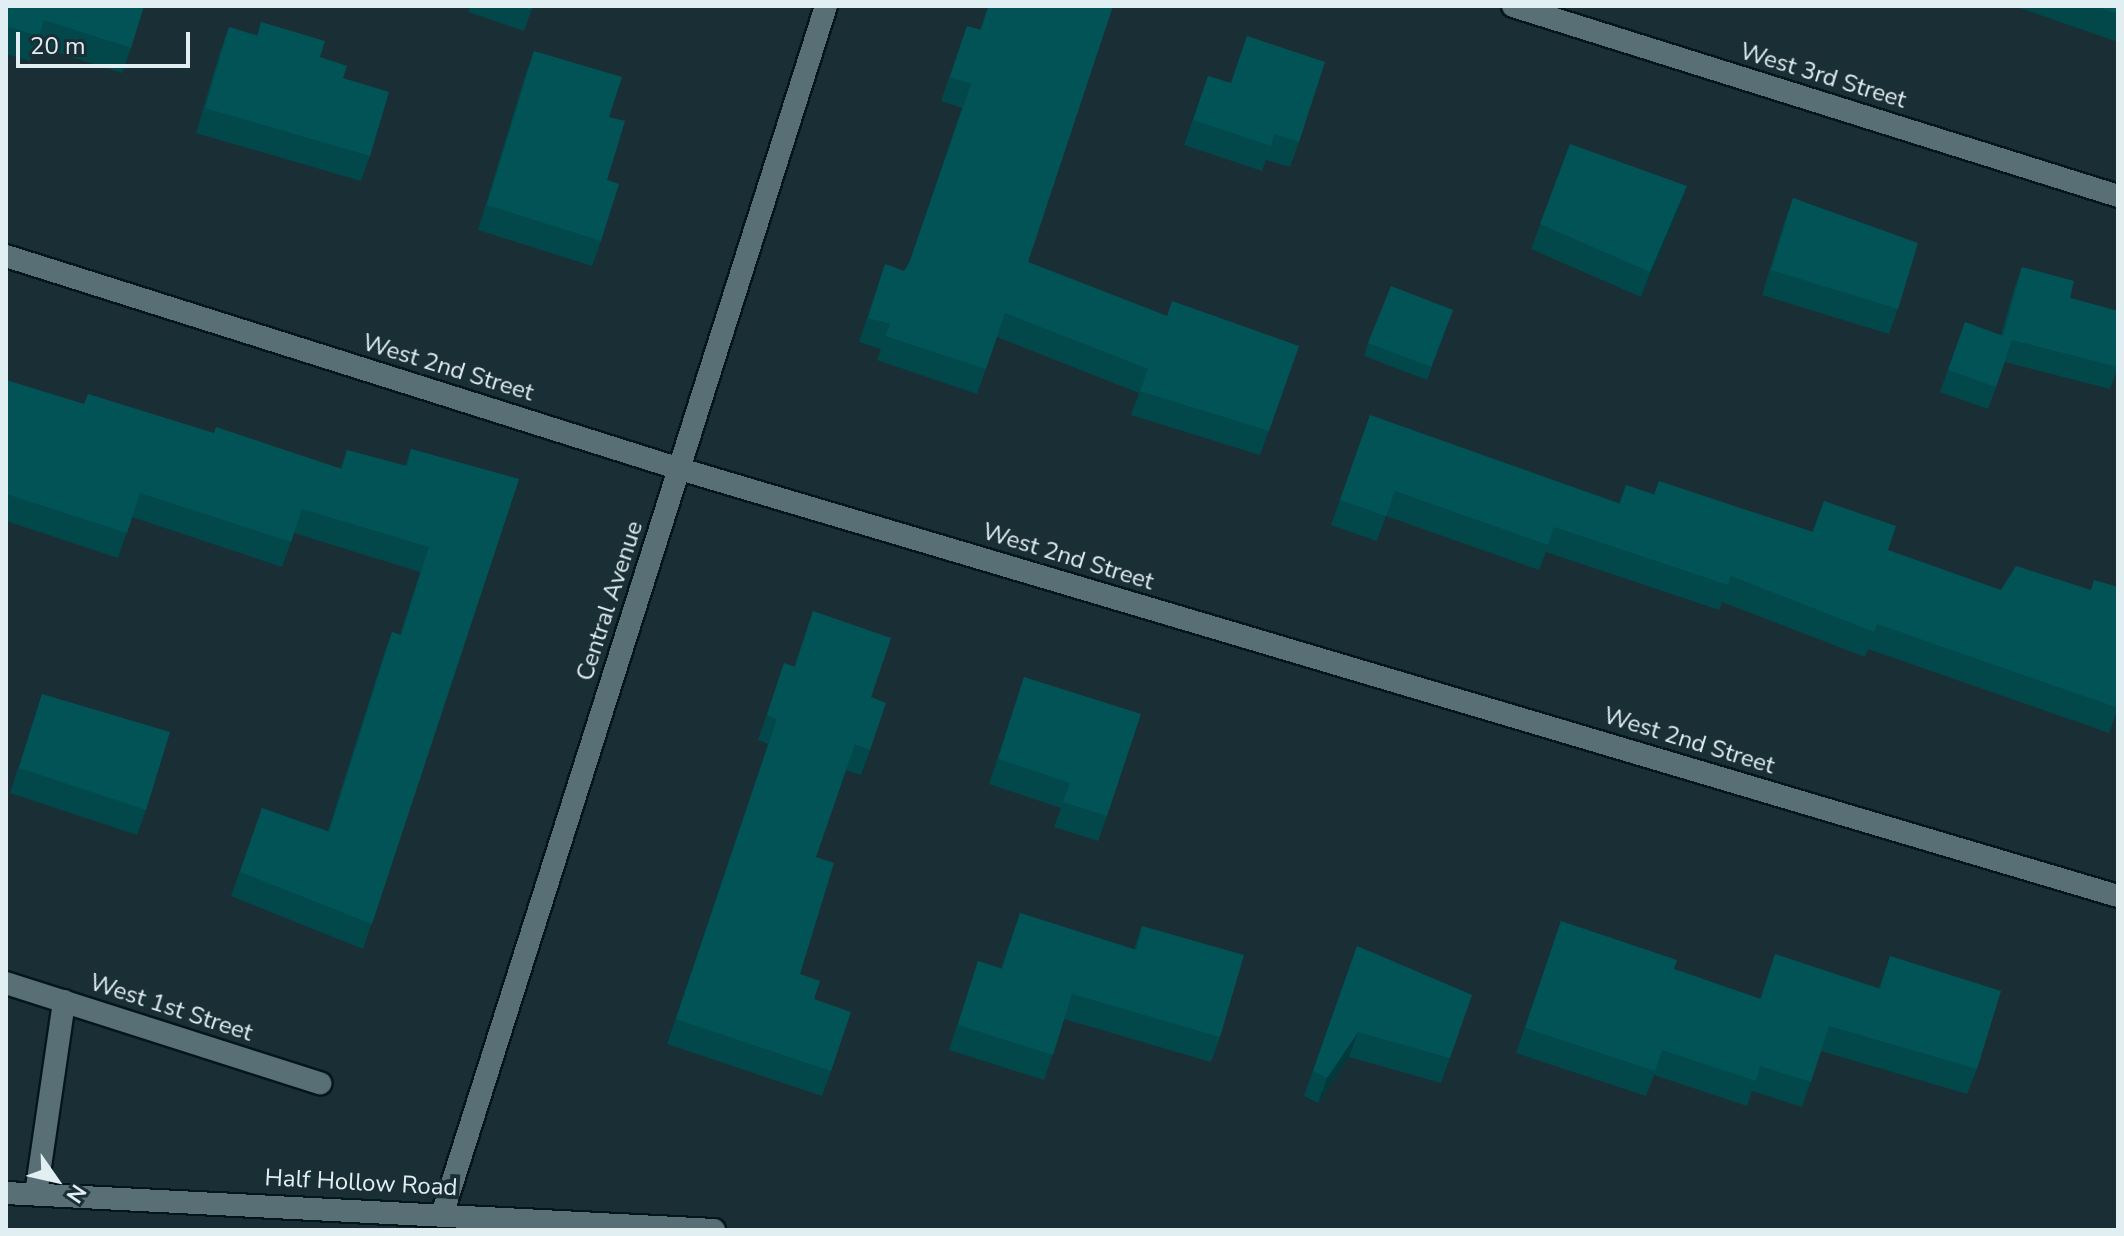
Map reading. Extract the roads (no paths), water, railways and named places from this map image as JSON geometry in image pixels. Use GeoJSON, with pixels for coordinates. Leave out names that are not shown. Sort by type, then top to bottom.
{"type":"FeatureCollection","features":[{"type":"Feature","properties":{"kind":"street","name":"Central Avenue"},"geometry":{"type":"LineString","coordinates":[[443,1212],[826,6]]}},
{"type":"Feature","properties":{"kind":"street","name":"West 3rd Street"},"geometry":{"type":"LineString","coordinates":[[1513,6],[2118,196]]}},
{"type":"Feature","properties":{"kind":"street","name":"West 2nd Street"},"geometry":{"type":"LineString","coordinates":[[6,256],[680,469],[2118,896]]}},
{"type":"Feature","properties":{"kind":"street","name":"West 1st Street"},"geometry":{"type":"LineString","coordinates":[[6,983],[320,1083]]}},
{"type":"Feature","properties":{"kind":"street"},"geometry":{"type":"LineString","coordinates":[[36,1194],[64,1001]]}},
{"type":"Feature","properties":{"kind":"street","name":"Half Hollow Road"},"geometry":{"type":"LineString","coordinates":[[6,1193],[443,1212],[714,1230]]}}]}
